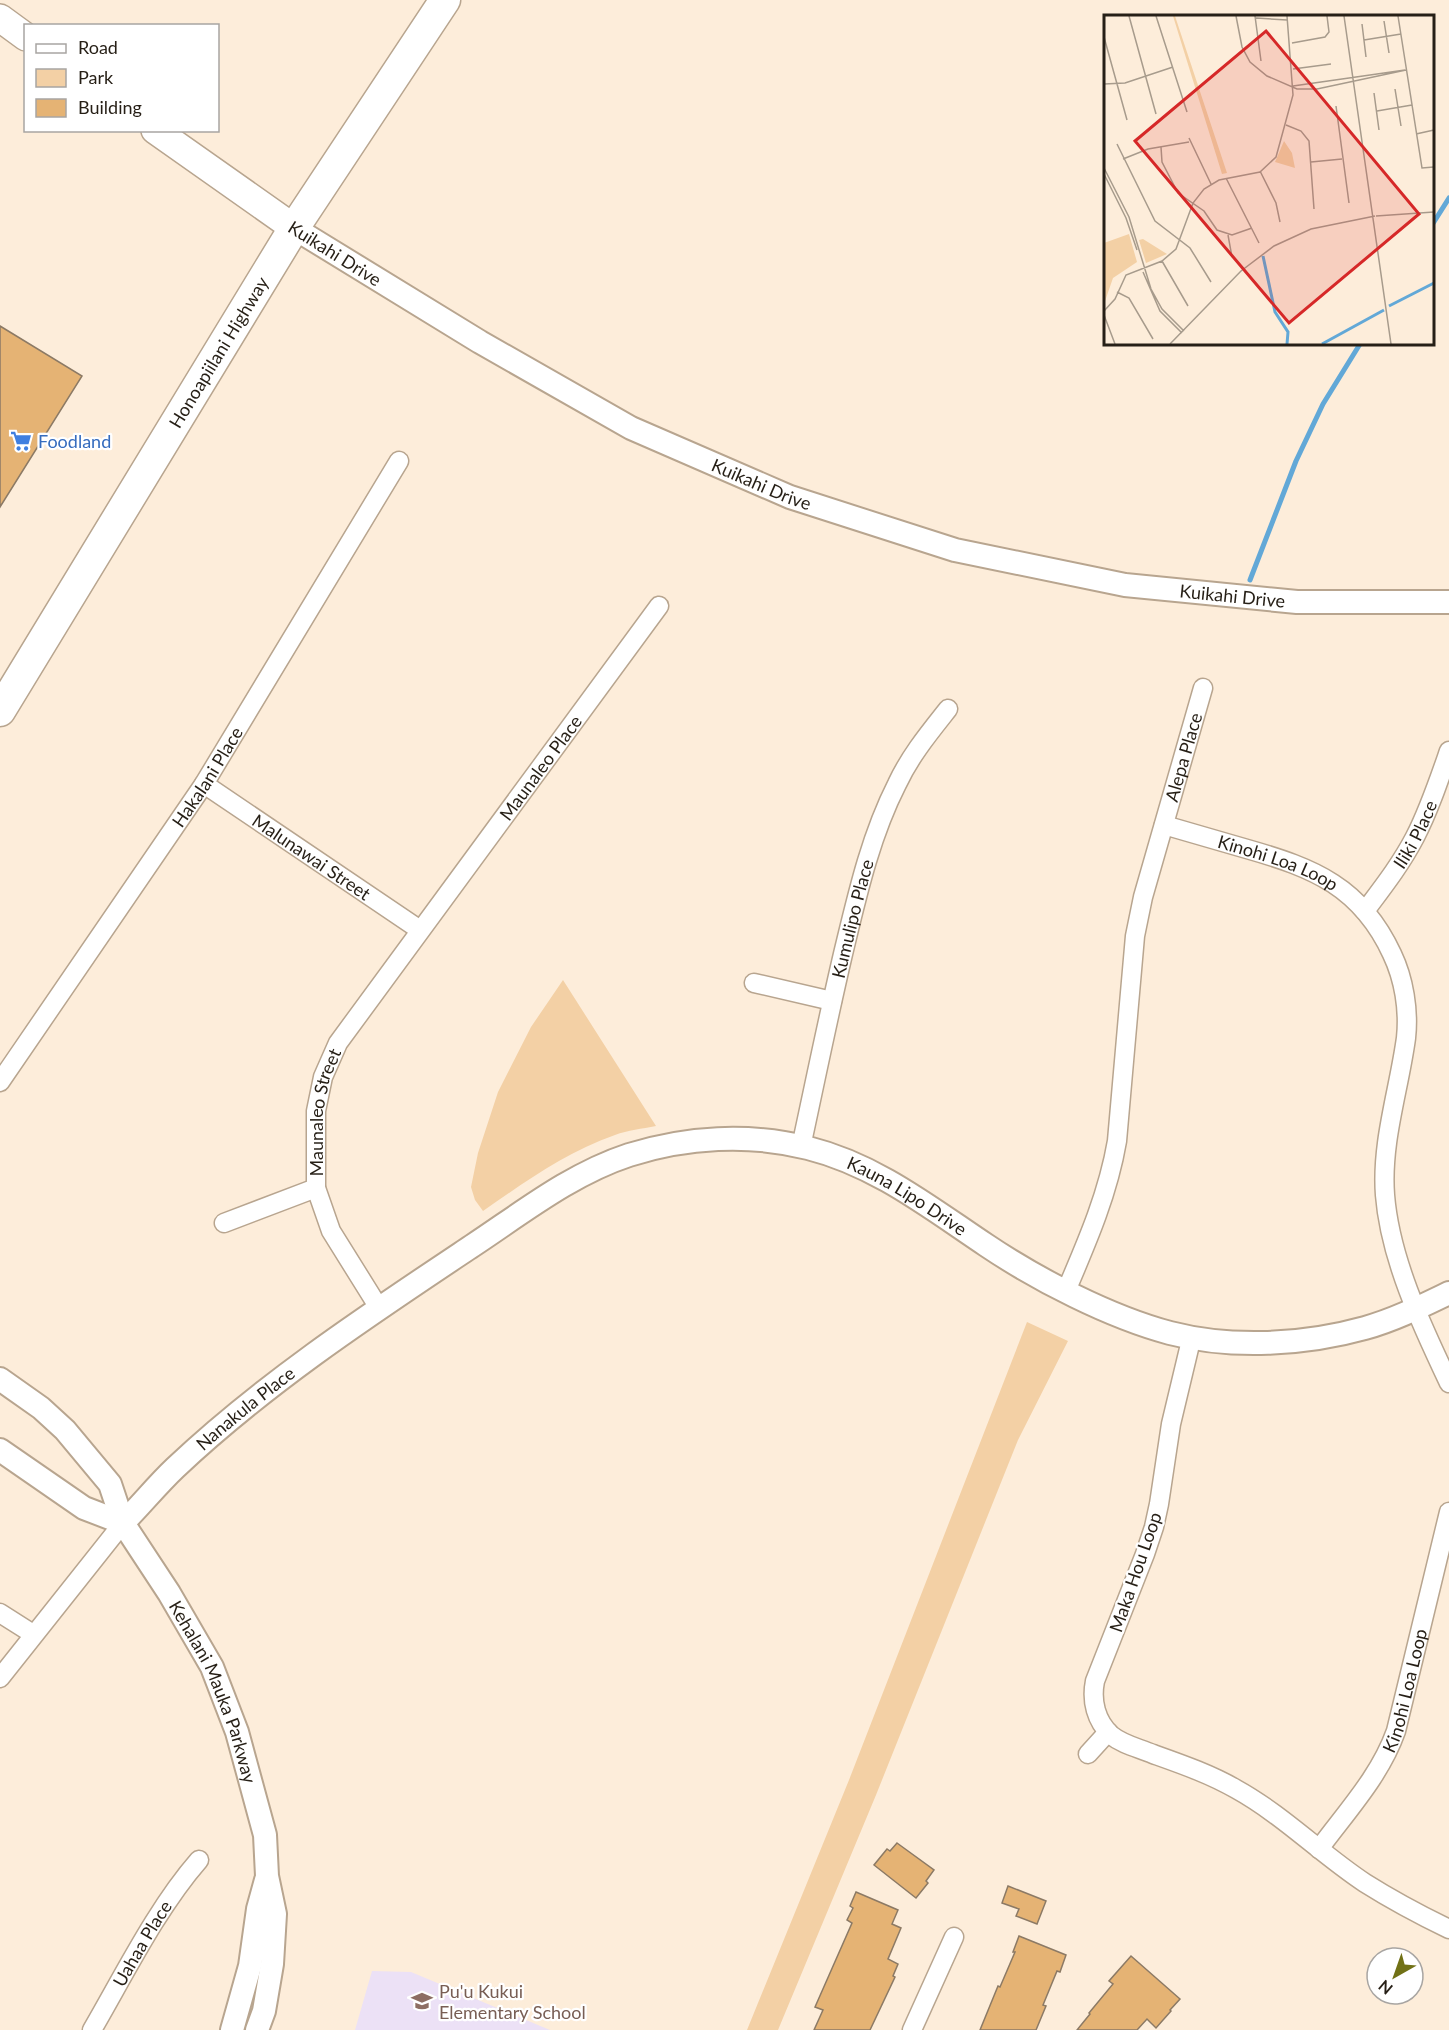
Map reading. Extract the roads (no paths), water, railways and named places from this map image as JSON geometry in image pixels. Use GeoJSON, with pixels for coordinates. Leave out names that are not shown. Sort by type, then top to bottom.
{"type":"FeatureCollection","features":[{"type":"Feature","properties":{"kind":"main road","name":"Honoapiilani Highway"},"geometry":{"type":"LineString","coordinates":[[0,711],[294,228],[445,0]]}},
{"type":"Feature","properties":{"kind":"main road"},"geometry":{"type":"LineString","coordinates":[[0,18],[24,36]]}},
{"type":"Feature","properties":{"kind":"main road","name":"Kuikahi Drive"},"geometry":{"type":"LineString","coordinates":[[158,132],[294,228]]}},
{"type":"Feature","properties":{"kind":"street","name":"Kuikahi Drive"},"geometry":{"type":"LineString","coordinates":[[294,228],[480,342],[631,428],[790,497],[955,550],[1125,585],[1297,602],[1449,602]]}},
{"type":"Feature","properties":{"kind":"street","name":"Hakalani Place"},"geometry":{"type":"LineString","coordinates":[[0,1082],[204,784],[399,461]]}},
{"type":"Feature","properties":{"kind":"street","name":"Maunaleo Place"},"geometry":{"type":"LineString","coordinates":[[420,930],[659,606]]}},
{"type":"Feature","properties":{"kind":"street","name":"Alepa Place"},"geometry":{"type":"LineString","coordinates":[[1164,825],[1203,688]]}},
{"type":"Feature","properties":{"kind":"street","name":"Kumulipo Place"},"geometry":{"type":"LineString","coordinates":[[801,1147],[861,880],[896,784],[914,753],[948,709]]}},
{"type":"Feature","properties":{"kind":"street","name":"Iliki Place"},"geometry":{"type":"LineString","coordinates":[[1365,910],[1392,875],[1415,837],[1449,751]]}},
{"type":"Feature","properties":{"kind":"street","name":"Malunawai Street"},"geometry":{"type":"LineString","coordinates":[[204,784],[420,930]]}},
{"type":"Feature","properties":{"kind":"street","name":"Kinohi Loa Loop"},"geometry":{"type":"LineString","coordinates":[[1164,825],[1302,866],[1336,884],[1365,910],[1391,951],[1405,998],[1406,1037],[1386,1150],[1385,1194],[1388,1216],[1406,1285],[1449,1383]]}},
{"type":"Feature","properties":{"kind":"street"},"geometry":{"type":"LineString","coordinates":[[1066,1291],[1099,1212],[1113,1165],[1135,936],[1143,897],[1164,825]]}},
{"type":"Feature","properties":{"kind":"street","name":"Maunaleo Street"},"geometry":{"type":"LineString","coordinates":[[379,1308],[331,1231],[315,1188],[316,1112],[322,1077],[338,1042],[420,930]]}},
{"type":"Feature","properties":{"kind":"street"},"geometry":{"type":"LineString","coordinates":[[754,983],[832,1001]]}},
{"type":"Feature","properties":{"kind":"street","name":"Kauna Lipo Drive"},"geometry":{"type":"LineString","coordinates":[[379,1308],[560,1188],[592,1170],[626,1156],[662,1146],[735,1138],[772,1141],[801,1147],[844,1159],[878,1174],[942,1214],[988,1247],[1066,1291],[1121,1316],[1172,1333],[1218,1341],[1268,1342],[1318,1338],[1366,1328],[1416,1309],[1449,1293]]}},
{"type":"Feature","properties":{"kind":"street"},"geometry":{"type":"LineString","coordinates":[[224,1223],[315,1188]]}},
{"type":"Feature","properties":{"kind":"street","name":"Nanakula Place"},"geometry":{"type":"LineString","coordinates":[[123,1523],[174,1469],[219,1430],[276,1384],[379,1308]]}},
{"type":"Feature","properties":{"kind":"street","name":"Maka Hou Loop"},"geometry":{"type":"LineString","coordinates":[[1108,1732],[1096,1711],[1093,1693],[1095,1681],[1154,1527],[1171,1424],[1192,1336]]}},
{"type":"Feature","properties":{"kind":"street","name":"Kehalani Mauka Parkway"},"geometry":{"type":"LineString","coordinates":[[0,1379],[41,1408],[65,1430],[110,1484],[123,1523],[169,1593],[212,1667],[237,1732],[265,1835],[267,1876],[275,1914],[272,1964],[264,2011],[257,2030]]}},
{"type":"Feature","properties":{"kind":"street"},"geometry":{"type":"LineString","coordinates":[[0,1450],[84,1508],[123,1523],[0,1677]]}},
{"type":"Feature","properties":{"kind":"street","name":"Kinohi Loa Loop"},"geometry":{"type":"LineString","coordinates":[[1319,1849],[1373,1778],[1390,1748],[1449,1512]]}},
{"type":"Feature","properties":{"kind":"street"},"geometry":{"type":"LineString","coordinates":[[0,1613],[33,1634]]}},
{"type":"Feature","properties":{"kind":"street"},"geometry":{"type":"LineString","coordinates":[[1088,1754],[1108,1732],[1123,1743],[1211,1776],[1260,1803],[1364,1882],[1413,1912],[1449,1929]]}},
{"type":"Feature","properties":{"kind":"street","name":"Uahaa Place"},"geometry":{"type":"LineString","coordinates":[[92,2030],[165,1905],[181,1880],[199,1860]]}},
{"type":"Feature","properties":{"kind":"street","name":"Kehalani Mauka Parkway"},"geometry":{"type":"LineString","coordinates":[[232,2030],[250,1966],[258,1909],[267,1876]]}},
{"type":"Feature","properties":{"kind":"street"},"geometry":{"type":"LineString","coordinates":[[912,2030],[954,1937]]}},
{"type":"Feature","properties":{"kind":"waterway"},"geometry":{"type":"LineString","coordinates":[[1434,222],[1449,198]]}},
{"type":"Feature","properties":{"kind":"waterway"},"geometry":{"type":"LineString","coordinates":[[1250,580],[1296,461],[1323,404],[1359,345]]}},
{"type":"Feature","properties":{"kind":"place","name":"Foodland"},"geometry":{"type":"Point","coordinates":[21,441]}},
{"type":"Feature","properties":{"kind":"place","name":"Pu'u Kukui Elementary School"},"geometry":{"type":"Point","coordinates":[422,2001]}}]}
